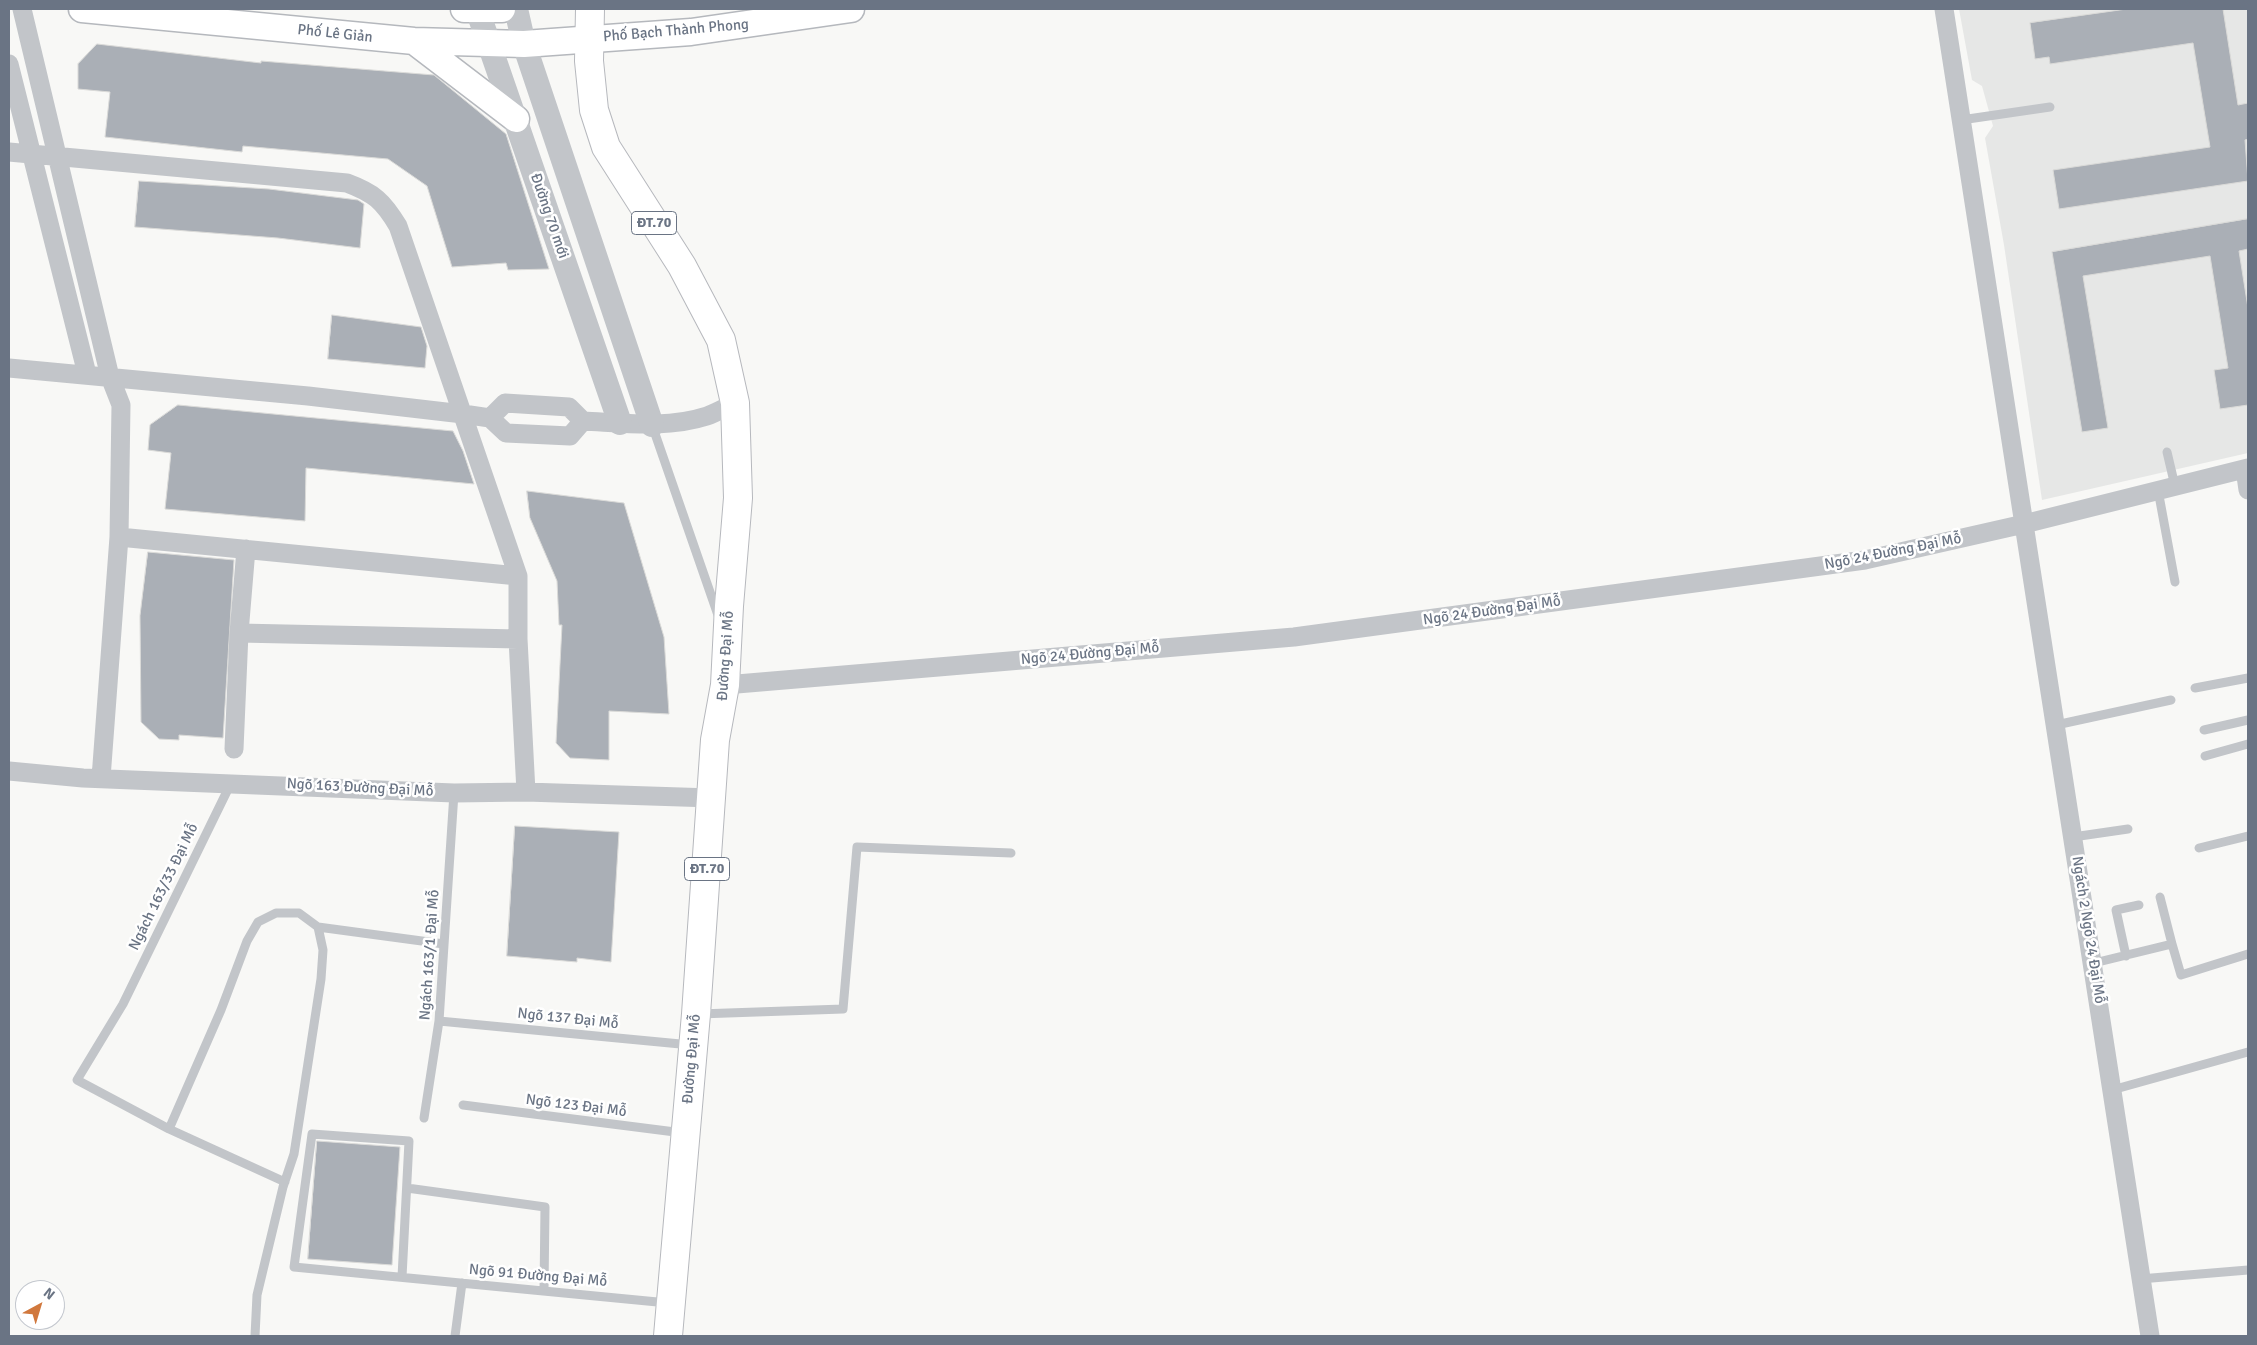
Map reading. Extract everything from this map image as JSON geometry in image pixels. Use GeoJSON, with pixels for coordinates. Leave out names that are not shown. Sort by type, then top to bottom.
{"type":"FeatureCollection","features":[{"type":"Feature","properties":{"kind":"main road","name":"Phố Lê Giản"},"geometry":{"type":"LineString","coordinates":[[82,9],[414,41],[524,44],[589,39]]}},
{"type":"Feature","properties":{"kind":"main road","name":"Đường Đại Mỗ"},"geometry":{"type":"LineString","coordinates":[[590,9],[589,39],[594,110],[606,148],[682,266],[721,340],[735,403],[738,498],[727,642],[726,685],[715,740],[696,1014],[668,1336]]}},
{"type":"Feature","properties":{"kind":"main road","name":"Phố Bạch Thành Phong"},"geometry":{"type":"LineString","coordinates":[[589,39],[691,32],[851,9]]}},
{"type":"Feature","properties":{"kind":"main road"},"geometry":{"type":"LineString","coordinates":[[414,41],[516,118]]}},
{"type":"Feature","properties":{"kind":"street"},"geometry":{"type":"LineString","coordinates":[[22,9],[110,377],[121,405],[118,537],[101,778]]}},
{"type":"Feature","properties":{"kind":"street","name":"Đường 70 mới"},"geometry":{"type":"LineString","coordinates":[[480,9],[489,43],[620,423]]}},
{"type":"Feature","properties":{"kind":"street","name":"Đường 70 mới"},"geometry":{"type":"LineString","coordinates":[[516,9],[524,44],[652,425]]}},
{"type":"Feature","properties":{"kind":"street","name":"Ngách 2 Ngõ 24 Đại Mỗ"},"geometry":{"type":"LineString","coordinates":[[1944,9],[2094,963],[2150,1336]]}},
{"type":"Feature","properties":{"kind":"street"},"geometry":{"type":"LineString","coordinates":[[9,64],[87,374]]}},
{"type":"Feature","properties":{"kind":"street"},"geometry":{"type":"LineString","coordinates":[[9,152],[58,158],[347,182],[369,190],[385,206],[398,226],[518,576],[518,640],[526,792]]}},
{"type":"Feature","properties":{"kind":"street"},"geometry":{"type":"LineString","coordinates":[[9,368],[308,396],[463,414],[490,418],[506,433],[570,436],[583,421]]}},
{"type":"Feature","properties":{"kind":"street"},"geometry":{"type":"LineString","coordinates":[[490,418],[505,403],[569,406],[583,421],[652,425],[678,423],[707,416],[735,403]]}},
{"type":"Feature","properties":{"kind":"street"},"geometry":{"type":"LineString","coordinates":[[2246,468],[2248,490]]}},
{"type":"Feature","properties":{"kind":"street","name":"Ngõ 24 Đường Đại Mỗ"},"geometry":{"type":"LineString","coordinates":[[726,685],[1294,638],[1864,560],[2024,524],[2246,468]]}},
{"type":"Feature","properties":{"kind":"street"},"geometry":{"type":"LineString","coordinates":[[118,537],[518,576]]}},
{"type":"Feature","properties":{"kind":"street"},"geometry":{"type":"LineString","coordinates":[[234,749],[239,633],[246,549]]}},
{"type":"Feature","properties":{"kind":"street"},"geometry":{"type":"LineString","coordinates":[[239,633],[518,640]]}},
{"type":"Feature","properties":{"kind":"street","name":"Ngõ 163 Đường Đại Mỗ"},"geometry":{"type":"LineString","coordinates":[[9,771],[101,778],[231,782],[454,793],[526,792],[712,798]]}},
{"type":"Feature","properties":{"kind":"lane"},"geometry":{"type":"LineString","coordinates":[[1961,120],[2050,107]]}},
{"type":"Feature","properties":{"kind":"lane"},"geometry":{"type":"LineString","coordinates":[[652,425],[727,642]]}},
{"type":"Feature","properties":{"kind":"lane"},"geometry":{"type":"LineString","coordinates":[[2167,452],[2166,488],[2175,582]]}},
{"type":"Feature","properties":{"kind":"lane"},"geometry":{"type":"LineString","coordinates":[[2195,688],[2248,678]]}},
{"type":"Feature","properties":{"kind":"lane"},"geometry":{"type":"LineString","coordinates":[[2056,725],[2171,700]]}},
{"type":"Feature","properties":{"kind":"lane"},"geometry":{"type":"LineString","coordinates":[[2204,730],[2248,720]]}},
{"type":"Feature","properties":{"kind":"lane"},"geometry":{"type":"LineString","coordinates":[[2205,756],[2248,744]]}},
{"type":"Feature","properties":{"kind":"lane","name":"Ngách 163/33 Đại Mỗ"},"geometry":{"type":"LineString","coordinates":[[169,1129],[77,1080],[122,1004],[231,782]]}},
{"type":"Feature","properties":{"kind":"lane","name":"Ngách 163/1 Đại Mỗ"},"geometry":{"type":"LineString","coordinates":[[424,1118],[440,1021],[454,793]]}},
{"type":"Feature","properties":{"kind":"lane"},"geometry":{"type":"LineString","coordinates":[[2073,837],[2128,829]]}},
{"type":"Feature","properties":{"kind":"lane"},"geometry":{"type":"LineString","coordinates":[[2199,848],[2248,836]]}},
{"type":"Feature","properties":{"kind":"lane"},"geometry":{"type":"LineString","coordinates":[[696,1014],[843,1009],[857,847],[1011,853]]}},
{"type":"Feature","properties":{"kind":"lane"},"geometry":{"type":"LineString","coordinates":[[2160,897],[2181,975],[2248,954]]}},
{"type":"Feature","properties":{"kind":"lane"},"geometry":{"type":"LineString","coordinates":[[2126,956],[2116,910],[2139,905]]}},
{"type":"Feature","properties":{"kind":"lane"},"geometry":{"type":"LineString","coordinates":[[285,1182],[169,1129],[221,1010],[247,941],[258,922],[276,913],[299,913],[318,927],[444,944]]}},
{"type":"Feature","properties":{"kind":"lane"},"geometry":{"type":"LineString","coordinates":[[255,1336],[258,1295],[285,1182],[294,1154],[321,979],[323,950],[318,927]]}},
{"type":"Feature","properties":{"kind":"lane"},"geometry":{"type":"LineString","coordinates":[[2094,963],[2172,944]]}},
{"type":"Feature","properties":{"kind":"lane","name":"Ngõ 137 Đại Mỗ"},"geometry":{"type":"LineString","coordinates":[[440,1021],[693,1045]]}},
{"type":"Feature","properties":{"kind":"lane"},"geometry":{"type":"LineString","coordinates":[[2112,1090],[2248,1052]]}},
{"type":"Feature","properties":{"kind":"lane","name":"Ngõ 123 Đại Mỗ"},"geometry":{"type":"LineString","coordinates":[[463,1105],[686,1133]]}},
{"type":"Feature","properties":{"kind":"lane","name":"Ngõ 91 Đường Đại Mỗ"},"geometry":{"type":"LineString","coordinates":[[407,1188],[409,1141],[312,1134],[294,1267],[544,1290],[671,1304]]}},
{"type":"Feature","properties":{"kind":"lane"},"geometry":{"type":"LineString","coordinates":[[402,1277],[407,1188],[545,1207],[544,1290]]}},
{"type":"Feature","properties":{"kind":"lane"},"geometry":{"type":"LineString","coordinates":[[2140,1279],[2248,1270]]}},
{"type":"Feature","properties":{"kind":"lane"},"geometry":{"type":"LineString","coordinates":[[455,1336],[462,1283]]}},
{"type":"Feature","properties":{"kind":"shaded area"},"geometry":{"type":"Polygon","coordinates":[[[1959,9],[2248,9],[2248,453],[2042,500],[2004,245],[1985,138],[1993,126],[1982,86],[1972,80],[1959,9]]]}},
{"type":"Feature","properties":{"kind":"building"},"geometry":{"type":"Polygon","coordinates":[[[2127,9],[2223,9],[2238,105],[2248,103],[2248,139],[2245,140],[2248,181],[2059,209],[2053,170],[2210,147],[2193,43],[2050,64],[2049,57],[2035,59],[2030,23],[2127,9]]]}},
{"type":"Feature","properties":{"kind":"building"},"geometry":{"type":"Polygon","coordinates":[[[97,44],[261,63],[261,61],[434,75],[506,134],[549,269],[508,270],[506,263],[452,267],[427,186],[388,159],[243,146],[242,152],[105,137],[110,92],[78,89],[78,64],[97,44]]]}},
{"type":"Feature","properties":{"kind":"building"},"geometry":{"type":"Polygon","coordinates":[[[139,181],[269,189],[358,200],[364,204],[360,248],[278,238],[135,227],[139,181]]]}},
{"type":"Feature","properties":{"kind":"building"},"geometry":{"type":"Polygon","coordinates":[[[2248,219],[2248,249],[2239,251],[2248,308],[2248,405],[2220,409],[2214,370],[2228,368],[2210,256],[2083,276],[2108,428],[2082,432],[2052,252],[2248,219]]]}},
{"type":"Feature","properties":{"kind":"building"},"geometry":{"type":"Polygon","coordinates":[[[332,315],[421,327],[427,346],[425,368],[328,359],[332,315]]]}},
{"type":"Feature","properties":{"kind":"building"},"geometry":{"type":"Polygon","coordinates":[[[178,405],[453,431],[463,451],[474,484],[306,468],[305,521],[165,509],[171,453],[148,450],[150,425],[178,405]]]}},
{"type":"Feature","properties":{"kind":"building"},"geometry":{"type":"Polygon","coordinates":[[[527,491],[624,503],[664,637],[669,714],[609,711],[609,760],[570,758],[556,743],[562,625],[559,625],[557,581],[530,518],[527,491]]]}},
{"type":"Feature","properties":{"kind":"building"},"geometry":{"type":"Polygon","coordinates":[[[148,552],[234,560],[223,738],[179,735],[179,740],[159,739],[141,722],[140,616],[148,552]]]}},
{"type":"Feature","properties":{"kind":"building"},"geometry":{"type":"Polygon","coordinates":[[[515,826],[619,832],[611,962],[577,958],[577,962],[507,956],[515,826]]]}},
{"type":"Feature","properties":{"kind":"building"},"geometry":{"type":"Polygon","coordinates":[[[317,1141],[400,1147],[392,1265],[308,1259],[317,1141]]]}}]}
